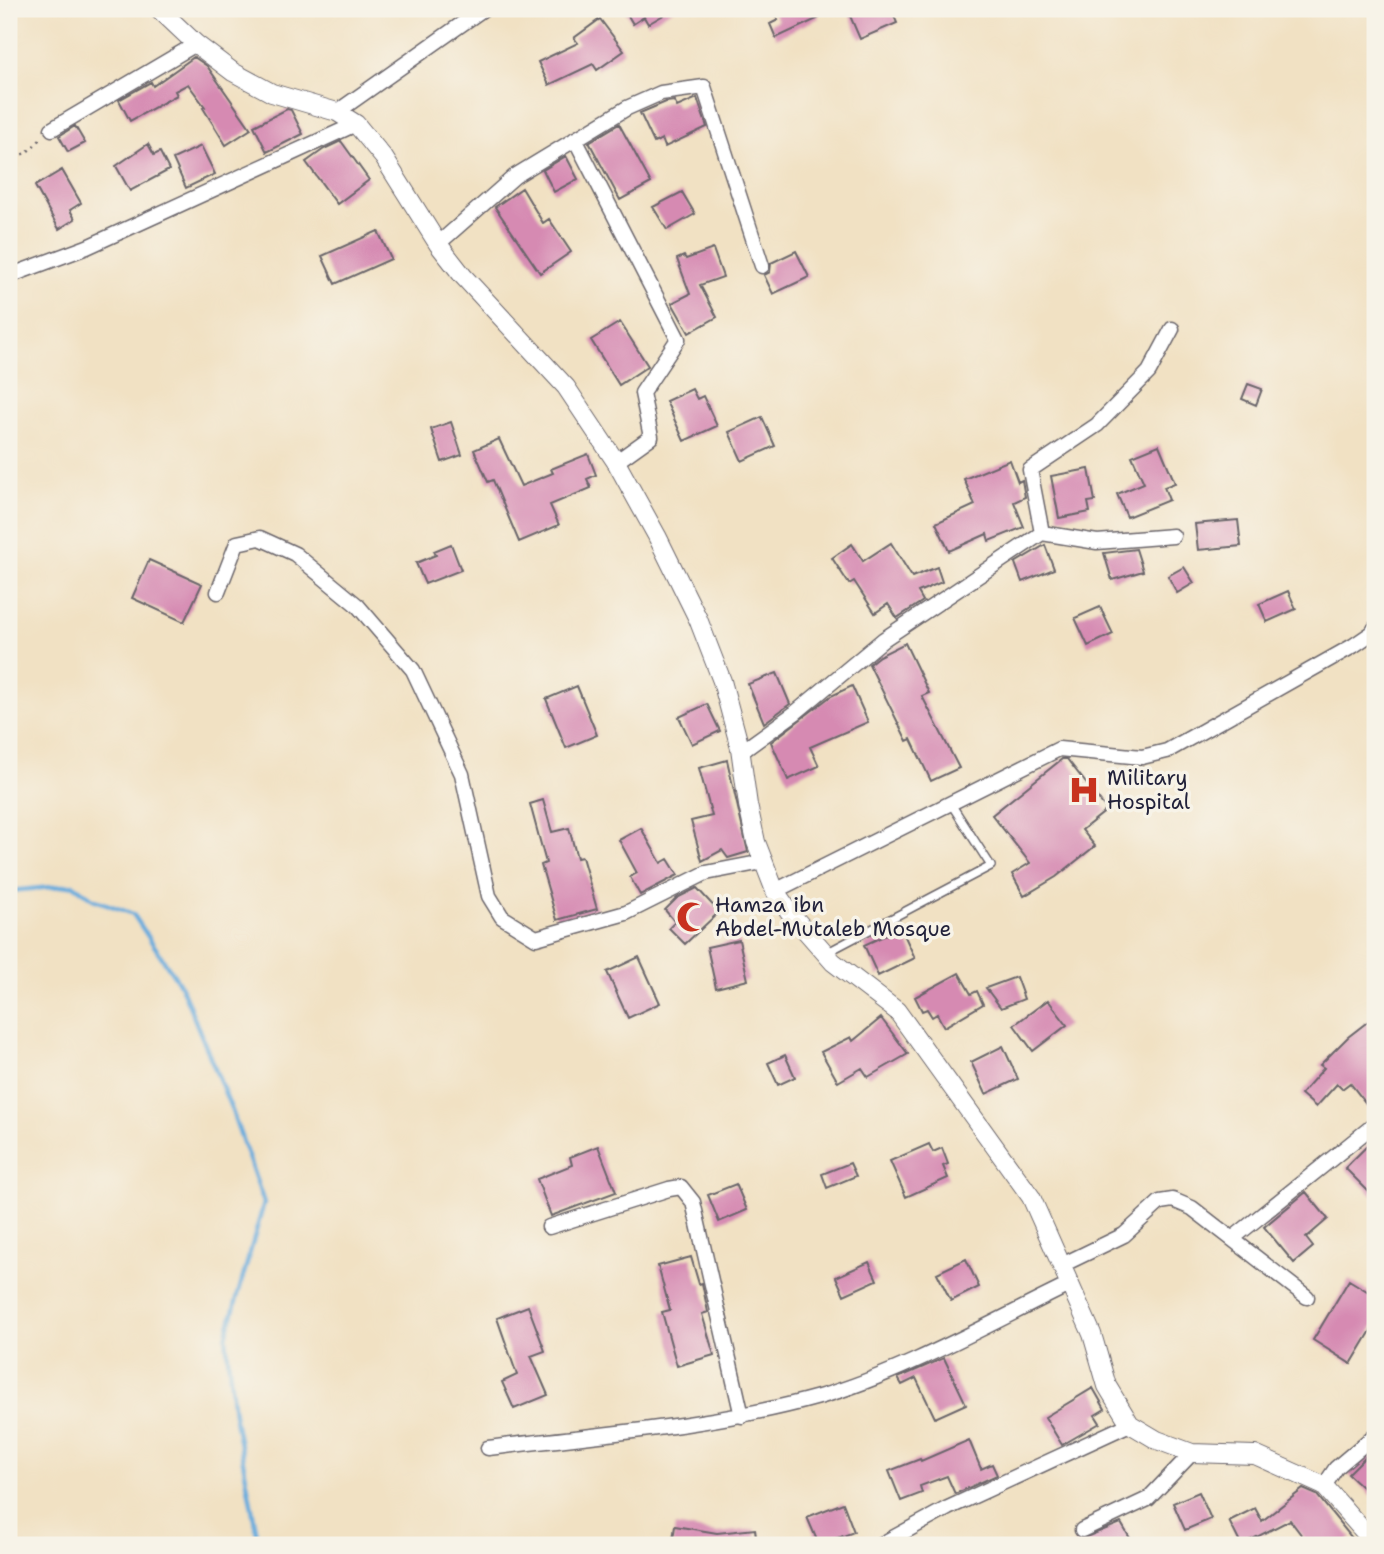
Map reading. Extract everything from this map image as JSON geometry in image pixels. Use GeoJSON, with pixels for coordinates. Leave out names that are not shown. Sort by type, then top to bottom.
{"type":"FeatureCollection","features":[{"type":"Feature","properties":{"kind":"street"},"geometry":{"type":"LineString","coordinates":[[159,9],[195,44],[233,72],[272,93],[337,112],[356,124],[384,158],[438,244],[463,276],[566,387],[616,462],[698,619],[722,681],[741,752],[756,842],[775,891],[790,914],[834,962],[897,1011],[1031,1197],[1092,1334],[1107,1386],[1130,1424],[1157,1440],[1192,1453],[1255,1455],[1324,1486],[1367,1542]]}},
{"type":"Feature","properties":{"kind":"street"},"geometry":{"type":"LineString","coordinates":[[337,112],[483,9]]}},
{"type":"Feature","properties":{"kind":"street"},"geometry":{"type":"LineString","coordinates":[[52,129],[195,44]]}},
{"type":"Feature","properties":{"kind":"street"},"geometry":{"type":"LineString","coordinates":[[438,244],[515,176],[627,107],[661,93],[704,87],[762,266]]}},
{"type":"Feature","properties":{"kind":"street"},"geometry":{"type":"LineString","coordinates":[[9,276],[87,247],[356,124]]}},
{"type":"Feature","properties":{"kind":"street"},"geometry":{"type":"LineString","coordinates":[[575,139],[678,339],[642,393],[651,437],[616,462]]}},
{"type":"Feature","properties":{"kind":"street"},"geometry":{"type":"LineString","coordinates":[[1042,533],[1030,470],[1097,425],[1149,372],[1172,329]]}},
{"type":"Feature","properties":{"kind":"street"},"geometry":{"type":"LineString","coordinates":[[741,752],[794,713],[884,639],[1042,533],[1097,542],[1173,536]]}},
{"type":"Feature","properties":{"kind":"street"},"geometry":{"type":"LineString","coordinates":[[218,592],[237,543],[260,538],[295,554],[358,606],[413,670],[462,774],[489,896],[502,917],[536,938],[626,913],[706,873],[763,862]]}},
{"type":"Feature","properties":{"kind":"street"},"geometry":{"type":"LineString","coordinates":[[775,891],[1059,749],[1142,757],[1167,751],[1353,646],[1372,634],[1375,628]]}},
{"type":"Feature","properties":{"kind":"street"},"geometry":{"type":"LineString","coordinates":[[1232,1239],[1375,1124]]}},
{"type":"Feature","properties":{"kind":"street"},"geometry":{"type":"LineString","coordinates":[[549,1227],[681,1187],[692,1202],[742,1416]]}},
{"type":"Feature","properties":{"kind":"street"},"geometry":{"type":"LineString","coordinates":[[1062,1265],[1124,1235],[1160,1202],[1173,1200],[1192,1208],[1307,1297]]}},
{"type":"Feature","properties":{"kind":"street"},"geometry":{"type":"LineString","coordinates":[[488,1448],[742,1416],[821,1396],[894,1369],[1071,1284]]}},
{"type":"Feature","properties":{"kind":"street"},"geometry":{"type":"LineString","coordinates":[[880,1545],[947,1508],[1130,1424]]}},
{"type":"Feature","properties":{"kind":"street"},"geometry":{"type":"LineString","coordinates":[[1324,1486],[1336,1468],[1375,1434]]}},
{"type":"Feature","properties":{"kind":"street"},"geometry":{"type":"LineString","coordinates":[[1082,1530],[1148,1499],[1192,1453]]}},
{"type":"Feature","properties":{"kind":"lane"},"geometry":{"type":"LineString","coordinates":[[826,954],[991,866],[950,803]]}},
{"type":"Feature","properties":{"kind":"path"},"geometry":{"type":"LineString","coordinates":[[9,159],[26,153],[52,129]]}},
{"type":"Feature","properties":{"kind":"building"},"geometry":{"type":"Polygon","coordinates":[[[624,9],[674,9],[648,24],[644,17],[633,24],[624,9]]]}},
{"type":"Feature","properties":{"kind":"building"},"geometry":{"type":"Polygon","coordinates":[[[771,9],[815,9],[819,18],[776,38],[770,24],[778,20],[771,9]]]}},
{"type":"Feature","properties":{"kind":"building"},"geometry":{"type":"Polygon","coordinates":[[[847,9],[891,9],[897,23],[860,39],[847,9]]]}},
{"type":"Feature","properties":{"kind":"building"},"geometry":{"type":"Polygon","coordinates":[[[600,19],[624,51],[597,70],[593,64],[549,85],[538,62],[578,43],[574,38],[600,19]]]}},
{"type":"Feature","properties":{"kind":"building"},"geometry":{"type":"Polygon","coordinates":[[[194,57],[207,66],[251,129],[226,145],[203,108],[205,107],[188,84],[175,91],[177,95],[130,121],[119,100],[151,82],[153,86],[194,57]]]}},
{"type":"Feature","properties":{"kind":"building"},"geometry":{"type":"Polygon","coordinates":[[[697,98],[707,127],[665,147],[662,139],[654,143],[640,113],[666,102],[674,101],[677,107],[697,98]]]}},
{"type":"Feature","properties":{"kind":"building"},"geometry":{"type":"Polygon","coordinates":[[[287,109],[291,110],[303,134],[267,152],[254,126],[287,109]]]}},
{"type":"Feature","properties":{"kind":"building"},"geometry":{"type":"Polygon","coordinates":[[[619,124],[651,183],[620,200],[589,142],[619,124]]]}},
{"type":"Feature","properties":{"kind":"building"},"geometry":{"type":"Polygon","coordinates":[[[75,126],[85,143],[68,152],[59,136],[75,126]]]}},
{"type":"Feature","properties":{"kind":"building"},"geometry":{"type":"Polygon","coordinates":[[[341,141],[369,180],[337,204],[306,162],[341,141]]]}},
{"type":"Feature","properties":{"kind":"building"},"geometry":{"type":"Polygon","coordinates":[[[148,144],[154,155],[160,152],[169,170],[130,191],[116,166],[148,144]]]}},
{"type":"Feature","properties":{"kind":"building"},"geometry":{"type":"Polygon","coordinates":[[[201,146],[215,174],[186,188],[173,159],[201,146]]]}},
{"type":"Feature","properties":{"kind":"building"},"geometry":{"type":"Polygon","coordinates":[[[566,156],[578,179],[554,192],[543,170],[566,156]]]}},
{"type":"Feature","properties":{"kind":"building"},"geometry":{"type":"Polygon","coordinates":[[[62,170],[81,203],[70,210],[75,219],[59,229],[35,186],[62,170]]]}},
{"type":"Feature","properties":{"kind":"building"},"geometry":{"type":"Polygon","coordinates":[[[522,188],[543,223],[549,219],[571,252],[540,273],[495,207],[522,188]]]}},
{"type":"Feature","properties":{"kind":"building"},"geometry":{"type":"Polygon","coordinates":[[[682,192],[695,214],[667,230],[653,207],[682,192]]]}},
{"type":"Feature","properties":{"kind":"building"},"geometry":{"type":"Polygon","coordinates":[[[378,231],[391,259],[335,284],[322,256],[378,231]]]}},
{"type":"Feature","properties":{"kind":"building"},"geometry":{"type":"Polygon","coordinates":[[[713,249],[723,277],[700,285],[717,317],[689,333],[672,303],[690,294],[677,259],[684,256],[686,259],[713,249]]]}},
{"type":"Feature","properties":{"kind":"building"},"geometry":{"type":"Polygon","coordinates":[[[796,251],[809,277],[773,294],[764,275],[770,272],[771,263],[796,251]]]}},
{"type":"Feature","properties":{"kind":"building"},"geometry":{"type":"Polygon","coordinates":[[[620,322],[648,366],[619,385],[591,340],[620,322]]]}},
{"type":"Feature","properties":{"kind":"building"},"geometry":{"type":"Polygon","coordinates":[[[1248,384],[1262,389],[1256,405],[1242,399],[1248,384]]]}},
{"type":"Feature","properties":{"kind":"building"},"geometry":{"type":"Polygon","coordinates":[[[692,389],[697,399],[703,396],[717,426],[684,441],[666,401],[692,389]]]}},
{"type":"Feature","properties":{"kind":"building"},"geometry":{"type":"Polygon","coordinates":[[[762,417],[775,446],[742,461],[729,432],[762,417]]]}},
{"type":"Feature","properties":{"kind":"building"},"geometry":{"type":"Polygon","coordinates":[[[451,422],[462,455],[442,462],[431,429],[451,422]]]}},
{"type":"Feature","properties":{"kind":"building"},"geometry":{"type":"Polygon","coordinates":[[[499,439],[521,486],[553,473],[551,469],[588,454],[596,475],[587,479],[591,488],[550,505],[559,525],[519,542],[493,480],[488,482],[474,450],[499,439]]]}},
{"type":"Feature","properties":{"kind":"building"},"geometry":{"type":"Polygon","coordinates":[[[1159,445],[1175,483],[1164,487],[1169,500],[1127,517],[1117,494],[1144,483],[1132,456],[1159,445]]]}},
{"type":"Feature","properties":{"kind":"building"},"geometry":{"type":"Polygon","coordinates":[[[1010,460],[1018,482],[1022,480],[1025,497],[1014,502],[1024,527],[989,541],[987,534],[949,551],[936,523],[975,505],[964,479],[1010,460]]]}},
{"type":"Feature","properties":{"kind":"building"},"geometry":{"type":"Polygon","coordinates":[[[1089,469],[1095,501],[1088,502],[1090,512],[1059,518],[1051,476],[1089,469]]]}},
{"type":"Feature","properties":{"kind":"building"},"geometry":{"type":"Polygon","coordinates":[[[1238,520],[1241,546],[1198,550],[1195,524],[1238,520]]]}},
{"type":"Feature","properties":{"kind":"building"},"geometry":{"type":"Polygon","coordinates":[[[891,543],[912,577],[937,567],[942,582],[918,592],[923,601],[897,618],[888,604],[875,613],[854,581],[849,584],[832,558],[852,544],[863,561],[891,543]]]}},
{"type":"Feature","properties":{"kind":"building"},"geometry":{"type":"Polygon","coordinates":[[[451,544],[461,570],[425,584],[416,563],[436,555],[434,551],[451,544]]]}},
{"type":"Feature","properties":{"kind":"building"},"geometry":{"type":"Polygon","coordinates":[[[1045,545],[1054,569],[1022,582],[1015,563],[1045,545]]]}},
{"type":"Feature","properties":{"kind":"building"},"geometry":{"type":"Polygon","coordinates":[[[1136,549],[1143,571],[1112,580],[1104,553],[1136,549]]]}},
{"type":"Feature","properties":{"kind":"building"},"geometry":{"type":"Polygon","coordinates":[[[149,560],[202,584],[184,622],[132,598],[149,560]]]}},
{"type":"Feature","properties":{"kind":"building"},"geometry":{"type":"Polygon","coordinates":[[[1184,567],[1194,583],[1177,593],[1168,576],[1184,567]]]}},
{"type":"Feature","properties":{"kind":"building"},"geometry":{"type":"Polygon","coordinates":[[[1288,591],[1296,609],[1267,622],[1259,604],[1288,591]]]}},
{"type":"Feature","properties":{"kind":"building"},"geometry":{"type":"Polygon","coordinates":[[[1100,607],[1113,634],[1088,646],[1075,618],[1100,607]]]}},
{"type":"Feature","properties":{"kind":"building"},"geometry":{"type":"Polygon","coordinates":[[[905,643],[929,693],[922,696],[959,768],[931,781],[911,739],[907,741],[869,664],[905,643]]]}},
{"type":"Feature","properties":{"kind":"building"},"geometry":{"type":"Polygon","coordinates":[[[777,673],[790,704],[764,723],[748,684],[777,673]]]}},
{"type":"Feature","properties":{"kind":"building"},"geometry":{"type":"Polygon","coordinates":[[[577,686],[597,735],[566,748],[546,699],[577,686]]]}},
{"type":"Feature","properties":{"kind":"building"},"geometry":{"type":"Polygon","coordinates":[[[852,686],[868,722],[810,747],[819,766],[788,780],[771,742],[831,696],[852,686]]]}},
{"type":"Feature","properties":{"kind":"building"},"geometry":{"type":"Polygon","coordinates":[[[707,704],[720,731],[692,744],[679,717],[707,704]]]}},
{"type":"Feature","properties":{"kind":"building"},"geometry":{"type":"Polygon","coordinates":[[[1062,759],[1067,759],[1107,810],[1082,830],[1095,846],[1056,877],[1024,896],[1012,874],[1030,863],[992,815],[1062,759]]]}},
{"type":"Feature","properties":{"kind":"building"},"geometry":{"type":"Polygon","coordinates":[[[727,760],[748,852],[728,858],[722,850],[702,861],[691,821],[712,816],[699,768],[727,760]]]}},
{"type":"Feature","properties":{"kind":"building"},"geometry":{"type":"Polygon","coordinates":[[[543,800],[552,832],[569,828],[577,858],[582,857],[597,909],[557,920],[541,865],[546,863],[530,804],[543,800]]]}},
{"type":"Feature","properties":{"kind":"building"},"geometry":{"type":"Polygon","coordinates":[[[641,828],[661,863],[668,859],[678,875],[640,895],[630,877],[637,873],[619,840],[641,828]]]}},
{"type":"Feature","properties":{"kind":"building","name":"Hamza ibn Abdel-Mutaleb Mosque"},"geometry":{"type":"Polygon","coordinates":[[[697,888],[719,912],[685,944],[669,928],[675,922],[665,910],[677,898],[697,888]]]}},
{"type":"Feature","properties":{"kind":"building"},"geometry":{"type":"Polygon","coordinates":[[[901,928],[915,958],[878,976],[864,945],[901,928]]]}},
{"type":"Feature","properties":{"kind":"building"},"geometry":{"type":"Polygon","coordinates":[[[739,940],[748,980],[716,988],[707,947],[739,940]]]}},
{"type":"Feature","properties":{"kind":"building"},"geometry":{"type":"Polygon","coordinates":[[[639,957],[660,1003],[628,1018],[607,972],[639,957]]]}},
{"type":"Feature","properties":{"kind":"building"},"geometry":{"type":"Polygon","coordinates":[[[959,973],[971,994],[977,991],[983,1004],[944,1027],[937,1014],[932,1017],[927,1009],[922,1011],[915,997],[959,973]]]}},
{"type":"Feature","properties":{"kind":"building"},"geometry":{"type":"Polygon","coordinates":[[[1016,977],[1024,999],[1001,1008],[986,988],[1016,977]]]}},
{"type":"Feature","properties":{"kind":"building"},"geometry":{"type":"Polygon","coordinates":[[[1048,1000],[1067,1025],[1033,1051],[1014,1025],[1048,1000]]]}},
{"type":"Feature","properties":{"kind":"building"},"geometry":{"type":"Polygon","coordinates":[[[1375,1016],[1375,1071],[1370,1075],[1375,1082],[1375,1115],[1350,1083],[1342,1089],[1337,1084],[1316,1107],[1301,1094],[1324,1068],[1320,1065],[1348,1037],[1375,1016]]]}},
{"type":"Feature","properties":{"kind":"building"},"geometry":{"type":"Polygon","coordinates":[[[881,1018],[908,1054],[868,1077],[862,1068],[838,1082],[821,1052],[851,1037],[853,1041],[881,1018]]]}},
{"type":"Feature","properties":{"kind":"building"},"geometry":{"type":"Polygon","coordinates":[[[1003,1046],[1018,1079],[986,1094],[971,1062],[1003,1046]]]}},
{"type":"Feature","properties":{"kind":"building"},"geometry":{"type":"Polygon","coordinates":[[[785,1055],[795,1077],[778,1085],[768,1063],[785,1055]]]}},
{"type":"Feature","properties":{"kind":"building"},"geometry":{"type":"Polygon","coordinates":[[[1375,1138],[1375,1198],[1345,1168],[1375,1138]]]}},
{"type":"Feature","properties":{"kind":"building"},"geometry":{"type":"Polygon","coordinates":[[[929,1144],[933,1152],[942,1148],[948,1164],[943,1166],[948,1178],[906,1197],[890,1161],[929,1144]]]}},
{"type":"Feature","properties":{"kind":"building"},"geometry":{"type":"Polygon","coordinates":[[[598,1146],[616,1192],[551,1216],[537,1179],[572,1165],[570,1157],[598,1146]]]}},
{"type":"Feature","properties":{"kind":"building"},"geometry":{"type":"Polygon","coordinates":[[[850,1163],[856,1176],[827,1188],[822,1174],[850,1163]]]}},
{"type":"Feature","properties":{"kind":"building"},"geometry":{"type":"Polygon","coordinates":[[[736,1184],[747,1210],[719,1222],[708,1195],[736,1184]]]}},
{"type":"Feature","properties":{"kind":"building"},"geometry":{"type":"Polygon","coordinates":[[[1306,1192],[1328,1219],[1306,1238],[1313,1247],[1294,1263],[1264,1227],[1306,1192]]]}},
{"type":"Feature","properties":{"kind":"building"},"geometry":{"type":"Polygon","coordinates":[[[691,1257],[699,1284],[702,1283],[708,1312],[702,1314],[714,1355],[677,1366],[662,1312],[670,1310],[658,1266],[691,1257]]]}},
{"type":"Feature","properties":{"kind":"building"},"geometry":{"type":"Polygon","coordinates":[[[966,1259],[979,1287],[951,1301],[937,1273],[966,1259]]]}},
{"type":"Feature","properties":{"kind":"building"},"geometry":{"type":"Polygon","coordinates":[[[869,1262],[877,1280],[844,1295],[836,1277],[869,1262]]]}},
{"type":"Feature","properties":{"kind":"building"},"geometry":{"type":"Polygon","coordinates":[[[1349,1280],[1375,1296],[1375,1324],[1351,1364],[1313,1340],[1349,1280]]]}},
{"type":"Feature","properties":{"kind":"building"},"geometry":{"type":"Polygon","coordinates":[[[528,1306],[545,1351],[531,1356],[548,1395],[514,1409],[502,1382],[517,1375],[497,1318],[528,1306]]]}},
{"type":"Feature","properties":{"kind":"building"},"geometry":{"type":"Polygon","coordinates":[[[944,1358],[966,1404],[935,1418],[916,1378],[902,1385],[898,1378],[944,1358]]]}},
{"type":"Feature","properties":{"kind":"building"},"geometry":{"type":"Polygon","coordinates":[[[1093,1388],[1105,1409],[1095,1415],[1100,1423],[1062,1445],[1045,1417],[1093,1388]]]}},
{"type":"Feature","properties":{"kind":"building"},"geometry":{"type":"Polygon","coordinates":[[[969,1440],[981,1469],[992,1464],[997,1475],[955,1494],[947,1476],[920,1486],[922,1493],[901,1501],[889,1471],[920,1459],[921,1461],[969,1440]]]}},
{"type":"Feature","properties":{"kind":"building"},"geometry":{"type":"Polygon","coordinates":[[[1375,1447],[1375,1499],[1348,1474],[1375,1447]]]}},
{"type":"Feature","properties":{"kind":"building"},"geometry":{"type":"Polygon","coordinates":[[[1303,1489],[1317,1495],[1352,1538],[1342,1545],[1309,1545],[1290,1520],[1241,1545],[1229,1521],[1255,1508],[1262,1521],[1303,1489]]]}},
{"type":"Feature","properties":{"kind":"building"},"geometry":{"type":"Polygon","coordinates":[[[1199,1492],[1211,1519],[1185,1530],[1173,1503],[1199,1492]]]}},
{"type":"Feature","properties":{"kind":"building"},"geometry":{"type":"Polygon","coordinates":[[[843,1503],[854,1532],[819,1545],[807,1517],[843,1503]]]}},
{"type":"Feature","properties":{"kind":"building"},"geometry":{"type":"Polygon","coordinates":[[[1121,1523],[1134,1545],[1071,1545],[1081,1539],[1121,1523]]]}},
{"type":"Feature","properties":{"kind":"building"},"geometry":{"type":"Polygon","coordinates":[[[675,1526],[717,1533],[755,1529],[757,1545],[672,1545],[675,1526]]]}},
{"type":"Feature","properties":{"kind":"waterway"},"geometry":{"type":"LineString","coordinates":[[9,891],[74,885],[93,899],[133,914],[181,986],[231,1108],[264,1203],[226,1337],[234,1414],[259,1545]]}},
{"type":"Feature","properties":{"kind":"place","name":"Military Hospital"},"geometry":{"type":"Point","coordinates":[1084,790]}},
{"type":"Feature","properties":{"kind":"place","name":"Hamza ibn Abdel-Mutaleb Mosque"},"geometry":{"type":"Point","coordinates":[692,917]}}]}
